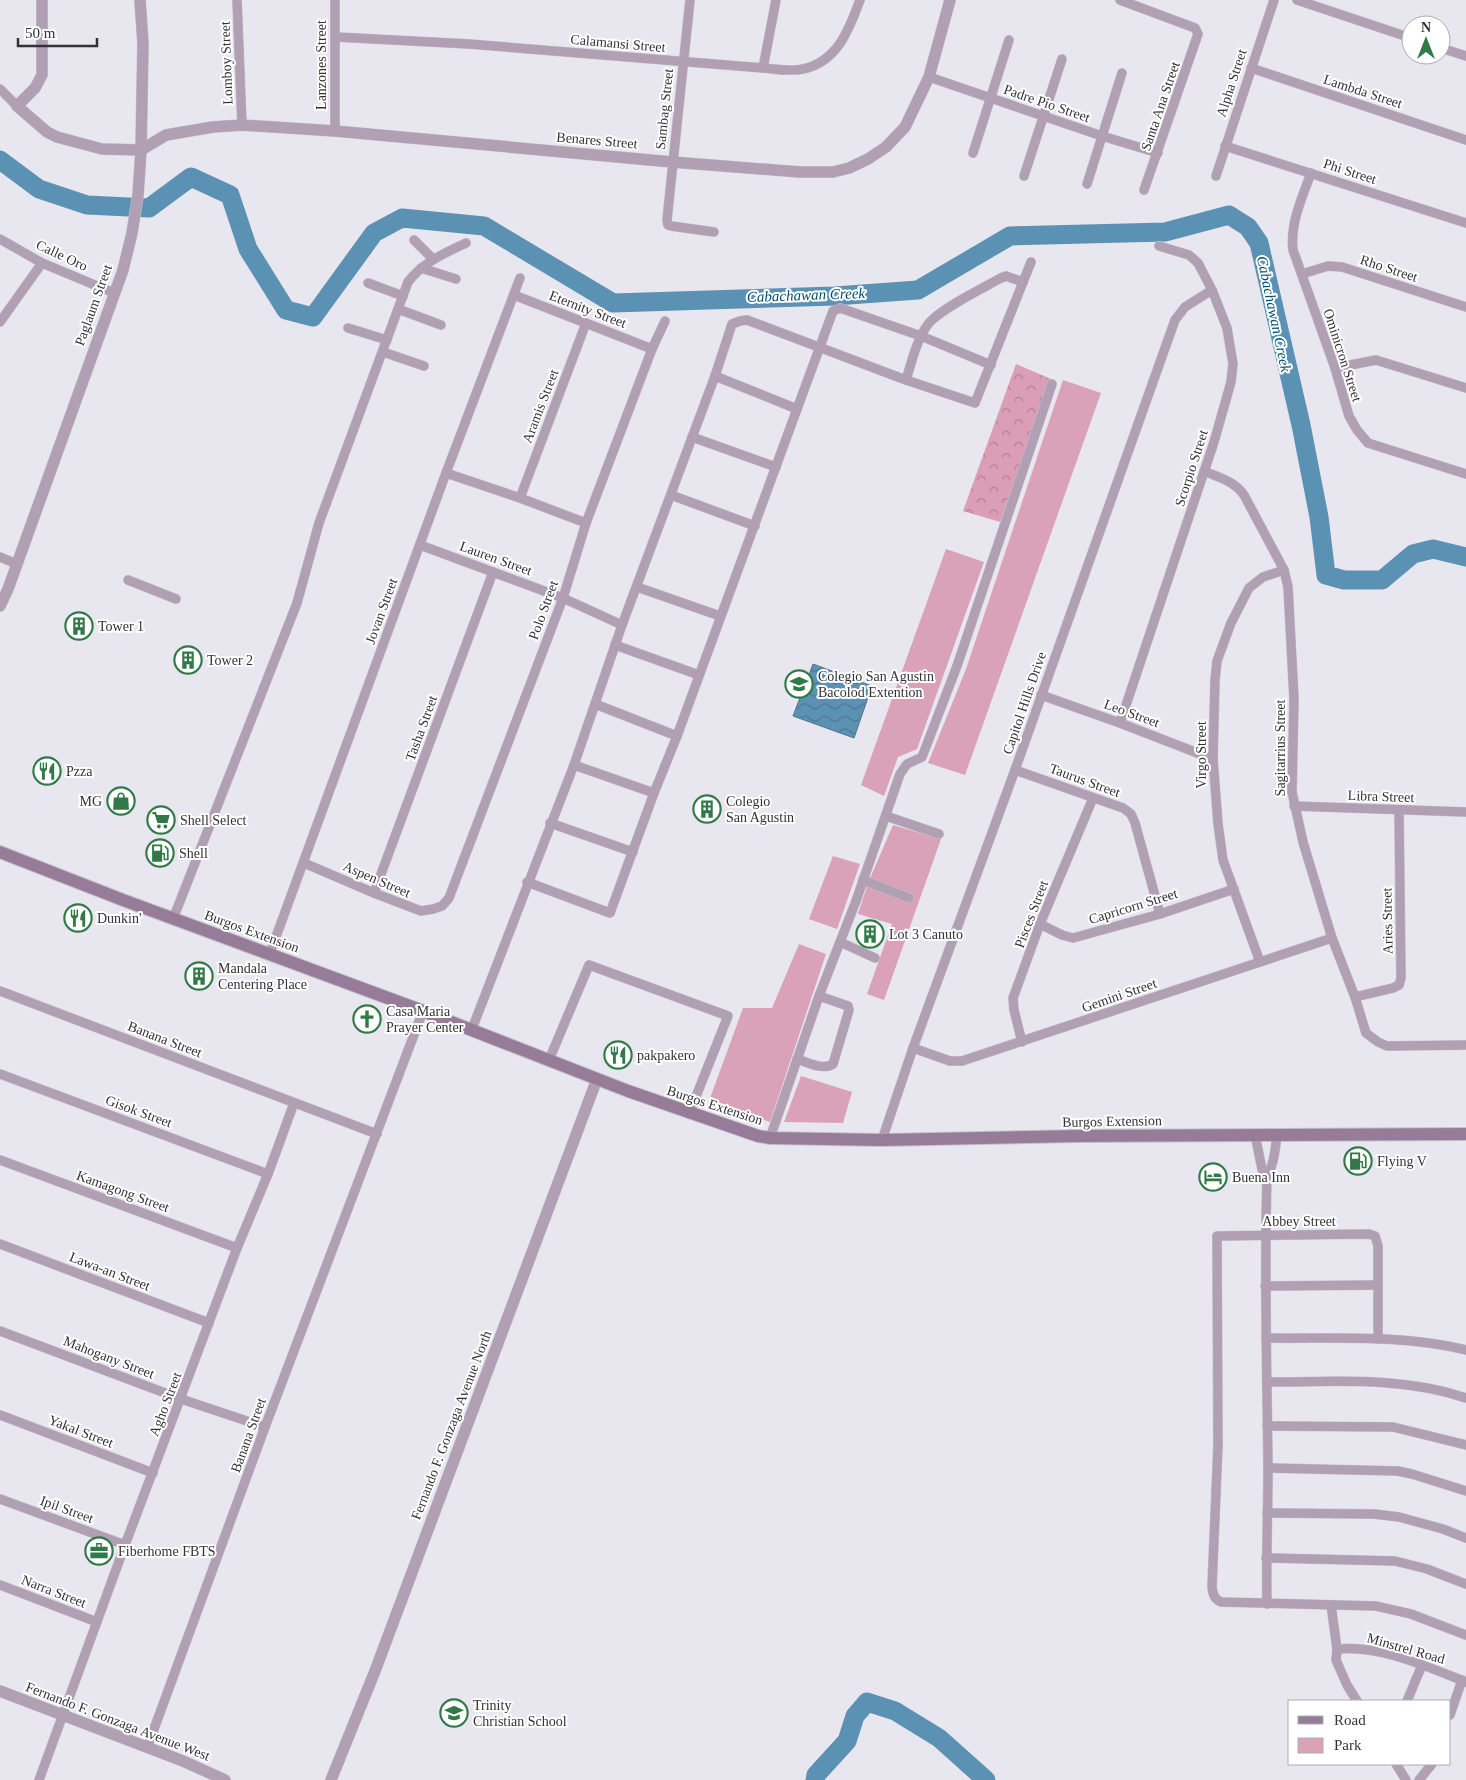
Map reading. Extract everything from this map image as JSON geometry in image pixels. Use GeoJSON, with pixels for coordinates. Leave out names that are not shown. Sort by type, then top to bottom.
{"type":"FeatureCollection","features":[{"type":"Feature","properties":{"kind":"main road","name":"Burgos Extension"},"geometry":{"type":"LineString","coordinates":[[0,852],[173,919],[423,1010],[689,1114],[747,1133],[770,1138],[882,1140],[1466,1134]]}},
{"type":"Feature","properties":{"kind":"street"},"geometry":{"type":"LineString","coordinates":[[17,106],[35,88],[42,75],[42,0]]}},
{"type":"Feature","properties":{"kind":"street","name":"Paglaum Street"},"geometry":{"type":"LineString","coordinates":[[0,606],[8,589],[123,270],[132,233],[142,150],[143,43],[140,0]]}},
{"type":"Feature","properties":{"kind":"street","name":"Lomboy Street"},"geometry":{"type":"LineString","coordinates":[[238,0],[242,125]]}},
{"type":"Feature","properties":{"kind":"street","name":"Lanzones Street"},"geometry":{"type":"LineString","coordinates":[[335,0],[335,130]]}},
{"type":"Feature","properties":{"kind":"street","name":"Sambag Street"},"geometry":{"type":"LineString","coordinates":[[690,0],[672,162],[667,214],[668,224],[714,232]]}},
{"type":"Feature","properties":{"kind":"street"},"geometry":{"type":"LineString","coordinates":[[763,68],[776,0]]}},
{"type":"Feature","properties":{"kind":"street","name":"Calamansi Street"},"geometry":{"type":"LineString","coordinates":[[336,37],[469,44],[683,62],[802,69],[818,64],[830,56],[841,44],[853,20],[860,0]]}},
{"type":"Feature","properties":{"kind":"street","name":"Benares Street"},"geometry":{"type":"LineString","coordinates":[[142,150],[166,135],[213,126],[242,125],[335,130],[672,162],[800,172],[833,172],[849,168],[868,159],[886,147],[904,126],[929,77],[950,0]]}},
{"type":"Feature","properties":{"kind":"street","name":"Santa Ana Street"},"geometry":{"type":"LineString","coordinates":[[1120,0],[1198,30],[1197,38],[1144,190]]}},
{"type":"Feature","properties":{"kind":"street","name":"Alpha Street"},"geometry":{"type":"LineString","coordinates":[[1216,176],[1274,0]]}},
{"type":"Feature","properties":{"kind":"street"},"geometry":{"type":"LineString","coordinates":[[1297,0],[1401,35]]}},
{"type":"Feature","properties":{"kind":"street"},"geometry":{"type":"LineString","coordinates":[[973,153],[1009,40]]}},
{"type":"Feature","properties":{"kind":"street"},"geometry":{"type":"LineString","coordinates":[[1451,51],[1466,56]]}},
{"type":"Feature","properties":{"kind":"street"},"geometry":{"type":"LineString","coordinates":[[1024,176],[1062,59]]}},
{"type":"Feature","properties":{"kind":"street","name":"Lambda Street"},"geometry":{"type":"LineString","coordinates":[[1251,68],[1466,140]]}},
{"type":"Feature","properties":{"kind":"street"},"geometry":{"type":"LineString","coordinates":[[1087,184],[1122,73]]}},
{"type":"Feature","properties":{"kind":"street","name":"Padre Pio Street"},"geometry":{"type":"LineString","coordinates":[[929,77],[1102,136],[1158,153]]}},
{"type":"Feature","properties":{"kind":"street"},"geometry":{"type":"LineString","coordinates":[[0,89],[47,132],[57,137],[102,149],[142,150]]}},
{"type":"Feature","properties":{"kind":"street","name":"Phi Street"},"geometry":{"type":"LineString","coordinates":[[1225,146],[1466,223]]}},
{"type":"Feature","properties":{"kind":"street","name":"Ominicron Street"},"geometry":{"type":"LineString","coordinates":[[1311,173],[1294,222],[1293,250],[1349,416],[1357,430],[1368,443],[1466,474]]}},
{"type":"Feature","properties":{"kind":"street","name":"Calle Oro"},"geometry":{"type":"LineString","coordinates":[[0,239],[42,263],[114,292]]}},
{"type":"Feature","properties":{"kind":"street"},"geometry":{"type":"LineString","coordinates":[[414,240],[433,259]]}},
{"type":"Feature","properties":{"kind":"street"},"geometry":{"type":"LineString","coordinates":[[173,919],[297,604],[319,523],[408,282],[421,268],[433,259],[466,243]]}},
{"type":"Feature","properties":{"kind":"street","name":"Scorpio Street"},"geometry":{"type":"LineString","coordinates":[[1120,723],[1214,442],[1231,382],[1233,364],[1226,328],[1212,290],[1195,258],[1159,246]]}},
{"type":"Feature","properties":{"kind":"street"},"geometry":{"type":"LineString","coordinates":[[472,1029],[527,882],[574,765],[622,625],[715,376],[732,324],[748,320],[975,404],[1031,262]]}},
{"type":"Feature","properties":{"kind":"street"},"geometry":{"type":"LineString","coordinates":[[0,322],[42,263]]}},
{"type":"Feature","properties":{"kind":"street","name":"Rho Street"},"geometry":{"type":"LineString","coordinates":[[1302,274],[1328,266],[1342,268],[1466,307]]}},
{"type":"Feature","properties":{"kind":"street"},"geometry":{"type":"LineString","coordinates":[[421,268],[456,279]]}},
{"type":"Feature","properties":{"kind":"street"},"geometry":{"type":"LineString","coordinates":[[906,380],[921,336],[930,322],[1001,278],[1006,276],[1023,282]]}},
{"type":"Feature","properties":{"kind":"street","name":"Jovan Street"},"geometry":{"type":"LineString","coordinates":[[270,953],[446,473],[520,278]]}},
{"type":"Feature","properties":{"kind":"street"},"geometry":{"type":"LineString","coordinates":[[368,283],[403,296]]}},
{"type":"Feature","properties":{"kind":"street","name":"Capitol Hills Drive"},"geometry":{"type":"LineString","coordinates":[[882,1140],[913,1048],[1015,770],[1175,320],[1184,307],[1212,290]]}},
{"type":"Feature","properties":{"kind":"street","name":"Eternity Street"},"geometry":{"type":"LineString","coordinates":[[514,296],[652,349]]}},
{"type":"Feature","properties":{"kind":"street"},"geometry":{"type":"LineString","coordinates":[[527,882],[610,913],[834,311],[840,308],[921,336],[990,364]]}},
{"type":"Feature","properties":{"kind":"street"},"geometry":{"type":"LineString","coordinates":[[398,309],[441,325]]}},
{"type":"Feature","properties":{"kind":"street","name":"Polo Street"},"geometry":{"type":"LineString","coordinates":[[442,906],[449,898],[563,598],[586,523],[652,349],[665,320]]}},
{"type":"Feature","properties":{"kind":"street","name":"Aramis Street"},"geometry":{"type":"LineString","coordinates":[[520,498],[586,323]]}},
{"type":"Feature","properties":{"kind":"street"},"geometry":{"type":"LineString","coordinates":[[348,328],[388,340]]}},
{"type":"Feature","properties":{"kind":"street"},"geometry":{"type":"LineString","coordinates":[[383,352],[424,366]]}},
{"type":"Feature","properties":{"kind":"street"},"geometry":{"type":"LineString","coordinates":[[1334,368],[1376,360],[1466,388]]}},
{"type":"Feature","properties":{"kind":"street"},"geometry":{"type":"LineString","coordinates":[[715,376],[797,409]]}},
{"type":"Feature","properties":{"kind":"street"},"geometry":{"type":"LineString","coordinates":[[770,1138],[819,996],[904,766],[919,759],[925,751],[957,666],[1052,384]]}},
{"type":"Feature","properties":{"kind":"street"},"geometry":{"type":"LineString","coordinates":[[692,437],[776,467]]}},
{"type":"Feature","properties":{"kind":"street","name":"Sagitarrius Street"},"geometry":{"type":"LineString","coordinates":[[1204,471],[1231,482],[1238,487],[1284,570],[1290,602],[1294,734],[1292,792],[1294,806],[1332,938],[1355,997],[1366,1033],[1387,1046],[1466,1044]]}},
{"type":"Feature","properties":{"kind":"street"},"geometry":{"type":"LineString","coordinates":[[446,473],[586,523]]}},
{"type":"Feature","properties":{"kind":"street"},"geometry":{"type":"LineString","coordinates":[[671,495],[755,526]]}},
{"type":"Feature","properties":{"kind":"street","name":"Lauren Street"},"geometry":{"type":"LineString","coordinates":[[420,545],[563,598],[622,625]]}},
{"type":"Feature","properties":{"kind":"street"},"geometry":{"type":"LineString","coordinates":[[0,557],[17,564]]}},
{"type":"Feature","properties":{"kind":"street","name":"Virgo Street"},"geometry":{"type":"LineString","coordinates":[[1260,962],[1223,860],[1217,816],[1213,759],[1217,661],[1231,623],[1249,588],[1263,577],[1284,570]]}},
{"type":"Feature","properties":{"kind":"street","name":"Tasha Street"},"geometry":{"type":"LineString","coordinates":[[374,893],[493,572]]}},
{"type":"Feature","properties":{"kind":"street"},"geometry":{"type":"LineString","coordinates":[[128,580],[176,599]]}},
{"type":"Feature","properties":{"kind":"street"},"geometry":{"type":"LineString","coordinates":[[637,587],[720,616]]}},
{"type":"Feature","properties":{"kind":"street"},"geometry":{"type":"LineString","coordinates":[[615,645],[699,675]]}},
{"type":"Feature","properties":{"kind":"street","name":"Leo Street"},"geometry":{"type":"LineString","coordinates":[[1041,695],[1213,759]]}},
{"type":"Feature","properties":{"kind":"street"},"geometry":{"type":"LineString","coordinates":[[595,704],[677,736]]}},
{"type":"Feature","properties":{"kind":"street"},"geometry":{"type":"LineString","coordinates":[[574,765],[654,793]]}},
{"type":"Feature","properties":{"kind":"street","name":"Taurus Street"},"geometry":{"type":"LineString","coordinates":[[1015,770],[1123,808],[1131,814],[1160,914]]}},
{"type":"Feature","properties":{"kind":"street","name":"Pisces Street"},"geometry":{"type":"LineString","coordinates":[[1022,1042],[1013,998],[1040,924],[1093,798]]}},
{"type":"Feature","properties":{"kind":"street","name":"Libra Street"},"geometry":{"type":"LineString","coordinates":[[1294,806],[1466,812]]}},
{"type":"Feature","properties":{"kind":"street","name":"Aries Street"},"geometry":{"type":"LineString","coordinates":[[1355,997],[1393,988],[1398,985],[1401,978],[1399,811]]}},
{"type":"Feature","properties":{"kind":"street"},"geometry":{"type":"LineString","coordinates":[[886,816],[939,834]]}},
{"type":"Feature","properties":{"kind":"street"},"geometry":{"type":"LineString","coordinates":[[550,824],[633,852]]}},
{"type":"Feature","properties":{"kind":"street","name":"Aspen Street"},"geometry":{"type":"LineString","coordinates":[[304,863],[421,911],[442,906]]}},
{"type":"Feature","properties":{"kind":"street"},"geometry":{"type":"LineString","coordinates":[[863,880],[909,898]]}},
{"type":"Feature","properties":{"kind":"street","name":"Capricorn Street"},"geometry":{"type":"LineString","coordinates":[[1040,924],[1062,935],[1073,938],[1160,914],[1234,889]]}},
{"type":"Feature","properties":{"kind":"street","name":"Gemini Street"},"geometry":{"type":"LineString","coordinates":[[913,1048],[950,1061],[962,1061],[1332,938]]}},
{"type":"Feature","properties":{"kind":"street"},"geometry":{"type":"LineString","coordinates":[[840,942],[875,958]]}},
{"type":"Feature","properties":{"kind":"street"},"geometry":{"type":"LineString","coordinates":[[549,1060],[589,965],[705,1007],[728,1016],[689,1114]]}},
{"type":"Feature","properties":{"kind":"street","name":"Banana Street"},"geometry":{"type":"LineString","coordinates":[[0,991],[377,1134]]}},
{"type":"Feature","properties":{"kind":"street"},"geometry":{"type":"LineString","coordinates":[[797,1059],[823,1067],[829,1067],[833,1064],[849,1010],[848,1006],[819,996]]}},
{"type":"Feature","properties":{"kind":"street","name":"Banana Street"},"geometry":{"type":"LineString","coordinates":[[147,1748],[265,1427],[423,1010]]}},
{"type":"Feature","properties":{"kind":"street","name":"Gisok Street"},"geometry":{"type":"LineString","coordinates":[[0,1074],[268,1174]]}},
{"type":"Feature","properties":{"kind":"street","name":"Fernando F. Gonzaga Avenue North"},"geometry":{"type":"LineString","coordinates":[[331,1780],[375,1671],[598,1079]]}},
{"type":"Feature","properties":{"kind":"street","name":"Agho Street"},"geometry":{"type":"LineString","coordinates":[[39,1780],[237,1248],[268,1174],[294,1102]]}},
{"type":"Feature","properties":{"kind":"street"},"geometry":{"type":"LineString","coordinates":[[1255,1135],[1262,1169],[1267,1177]]}},
{"type":"Feature","properties":{"kind":"street"},"geometry":{"type":"LineString","coordinates":[[1278,1135],[1267,1177],[1265,1234],[1268,1468],[1267,1604],[1376,1606],[1411,1614],[1466,1635]]}},
{"type":"Feature","properties":{"kind":"street","name":"Kamagong Street"},"geometry":{"type":"LineString","coordinates":[[0,1160],[237,1248]]}},
{"type":"Feature","properties":{"kind":"street","name":"Abbey Street"},"geometry":{"type":"LineString","coordinates":[[1267,1604],[1221,1602],[1216,1600],[1212,1587],[1218,1445],[1217,1236],[1369,1234],[1375,1236],[1378,1241],[1378,1285]]}},
{"type":"Feature","properties":{"kind":"street","name":"Lawa-an Street"},"geometry":{"type":"LineString","coordinates":[[0,1244],[209,1323]]}},
{"type":"Feature","properties":{"kind":"street"},"geometry":{"type":"LineString","coordinates":[[1265,1286],[1378,1285],[1378,1339]]}},
{"type":"Feature","properties":{"kind":"street","name":"Mahogany Street"},"geometry":{"type":"LineString","coordinates":[[0,1331],[181,1400],[265,1427]]}},
{"type":"Feature","properties":{"kind":"street"},"geometry":{"type":"LineString","coordinates":[[1266,1338],[1378,1339],[1425,1342],[1466,1350]]}},
{"type":"Feature","properties":{"kind":"street"},"geometry":{"type":"LineString","coordinates":[[1267,1382],[1377,1381],[1444,1390],[1466,1398]]}},
{"type":"Feature","properties":{"kind":"street","name":"Yakal Street"},"geometry":{"type":"LineString","coordinates":[[0,1415],[153,1473]]}},
{"type":"Feature","properties":{"kind":"street"},"geometry":{"type":"LineString","coordinates":[[1267,1426],[1393,1427],[1466,1445]]}},
{"type":"Feature","properties":{"kind":"street"},"geometry":{"type":"LineString","coordinates":[[1268,1468],[1398,1471],[1466,1491]]}},
{"type":"Feature","properties":{"kind":"street","name":"Ipil Street"},"geometry":{"type":"LineString","coordinates":[[0,1499],[125,1546]]}},
{"type":"Feature","properties":{"kind":"street"},"geometry":{"type":"LineString","coordinates":[[1267,1513],[1374,1514],[1442,1529],[1466,1538]]}},
{"type":"Feature","properties":{"kind":"street"},"geometry":{"type":"LineString","coordinates":[[1266,1558],[1395,1561],[1427,1569],[1466,1584]]}},
{"type":"Feature","properties":{"kind":"street","name":"Narra Street"},"geometry":{"type":"LineString","coordinates":[[0,1585],[97,1622]]}},
{"type":"Feature","properties":{"kind":"street"},"geometry":{"type":"LineString","coordinates":[[1330,1605],[1337,1649],[1336,1660],[1347,1685],[1356,1700]]}},
{"type":"Feature","properties":{"kind":"street","name":"Minstrel Road"},"geometry":{"type":"LineString","coordinates":[[1337,1649],[1354,1648],[1392,1656],[1464,1681]]}},
{"type":"Feature","properties":{"kind":"street"},"geometry":{"type":"LineString","coordinates":[[1407,1700],[1422,1665]]}},
{"type":"Feature","properties":{"kind":"street"},"geometry":{"type":"LineString","coordinates":[[1451,1714],[1464,1681]]}},
{"type":"Feature","properties":{"kind":"street","name":"Fernando F. Gonzaga Avenue West"},"geometry":{"type":"LineString","coordinates":[[0,1691],[206,1770],[225,1780]]}},
{"type":"Feature","properties":{"kind":"street"},"geometry":{"type":"LineString","coordinates":[[1397,1765],[1406,1780]]}},
{"type":"Feature","properties":{"kind":"street"},"geometry":{"type":"LineString","coordinates":[[1419,1780],[1431,1765]]}},
{"type":"Feature","properties":{"kind":"green space"},"geometry":{"type":"Polygon","coordinates":[[[1016,364],[1051,379],[1000,522],[963,511],[1016,364]]]}},
{"type":"Feature","properties":{"kind":"green space"},"geometry":{"type":"Polygon","coordinates":[[[1063,380],[1101,393],[965,775],[928,763],[966,669],[1063,380]]]}},
{"type":"Feature","properties":{"kind":"green space"},"geometry":{"type":"Polygon","coordinates":[[[946,549],[984,562],[917,749],[898,757],[884,796],[861,785],[946,549]]]}},
{"type":"Feature","properties":{"kind":"green space"},"geometry":{"type":"Polygon","coordinates":[[[893,825],[941,839],[884,1000],[867,994],[892,924],[858,914],[868,883],[893,825]]]}},
{"type":"Feature","properties":{"kind":"green space"},"geometry":{"type":"Polygon","coordinates":[[[833,856],[860,864],[837,929],[809,919],[833,856]]]}},
{"type":"Feature","properties":{"kind":"green space"},"geometry":{"type":"Polygon","coordinates":[[[799,944],[826,954],[770,1122],[709,1101],[743,1008],[772,1008],[799,944]]]}},
{"type":"Feature","properties":{"kind":"green space"},"geometry":{"type":"Polygon","coordinates":[[[801,1076],[852,1092],[843,1123],[784,1122],[801,1076]]]}},
{"type":"Feature","properties":{"kind":"water"},"geometry":{"type":"Polygon","coordinates":[[[813,664],[872,686],[854,738],[793,716],[813,664]]]}},
{"type":"Feature","properties":{"kind":"waterway","name":"Cabachawan Creek"},"geometry":{"type":"LineString","coordinates":[[0,160],[39,189],[87,205],[149,208],[191,177],[230,195],[248,249],[286,310],[313,317],[374,233],[402,218],[484,226],[613,303],[835,296],[918,290],[1010,236],[1165,232],[1229,215],[1248,227],[1259,243],[1301,425],[1319,517],[1326,575],[1344,580],[1382,580],[1413,554],[1433,549],[1466,557]]}},
{"type":"Feature","properties":{"kind":"waterway"},"geometry":{"type":"LineString","coordinates":[[815,1780],[816,1775],[847,1741],[855,1716],[867,1702],[895,1711],[939,1738],[986,1780]]}},
{"type":"Feature","properties":{"kind":"place","name":"Tower 1"},"geometry":{"type":"Point","coordinates":[79,626]}},
{"type":"Feature","properties":{"kind":"place","name":"Tower 2"},"geometry":{"type":"Point","coordinates":[188,660]}},
{"type":"Feature","properties":{"kind":"place","name":"Colegio San Agustin Bacolod Extention"},"geometry":{"type":"Point","coordinates":[799,684]}},
{"type":"Feature","properties":{"kind":"place","name":"Pzza"},"geometry":{"type":"Point","coordinates":[47,771]}},
{"type":"Feature","properties":{"kind":"place","name":"MG"},"geometry":{"type":"Point","coordinates":[121,801]}},
{"type":"Feature","properties":{"kind":"place","name":"Colegio San Agustin"},"geometry":{"type":"Point","coordinates":[707,809]}},
{"type":"Feature","properties":{"kind":"place","name":"Shell Select"},"geometry":{"type":"Point","coordinates":[161,820]}},
{"type":"Feature","properties":{"kind":"place","name":"Shell"},"geometry":{"type":"Point","coordinates":[160,853]}},
{"type":"Feature","properties":{"kind":"place","name":"Dunkin'"},"geometry":{"type":"Point","coordinates":[78,918]}},
{"type":"Feature","properties":{"kind":"place","name":"Lot 3 Canuto"},"geometry":{"type":"Point","coordinates":[870,934]}},
{"type":"Feature","properties":{"kind":"place","name":"Mandala Centering Place"},"geometry":{"type":"Point","coordinates":[199,976]}},
{"type":"Feature","properties":{"kind":"place","name":"Casa Maria Prayer Center"},"geometry":{"type":"Point","coordinates":[367,1019]}},
{"type":"Feature","properties":{"kind":"place","name":"pakpakero"},"geometry":{"type":"Point","coordinates":[618,1055]}},
{"type":"Feature","properties":{"kind":"place","name":"Flying V"},"geometry":{"type":"Point","coordinates":[1358,1161]}},
{"type":"Feature","properties":{"kind":"place","name":"Buena Inn"},"geometry":{"type":"Point","coordinates":[1213,1177]}},
{"type":"Feature","properties":{"kind":"place","name":"Fiberhome FBTS"},"geometry":{"type":"Point","coordinates":[99,1551]}},
{"type":"Feature","properties":{"kind":"place","name":"Trinity Christian School"},"geometry":{"type":"Point","coordinates":[454,1713]}}]}
